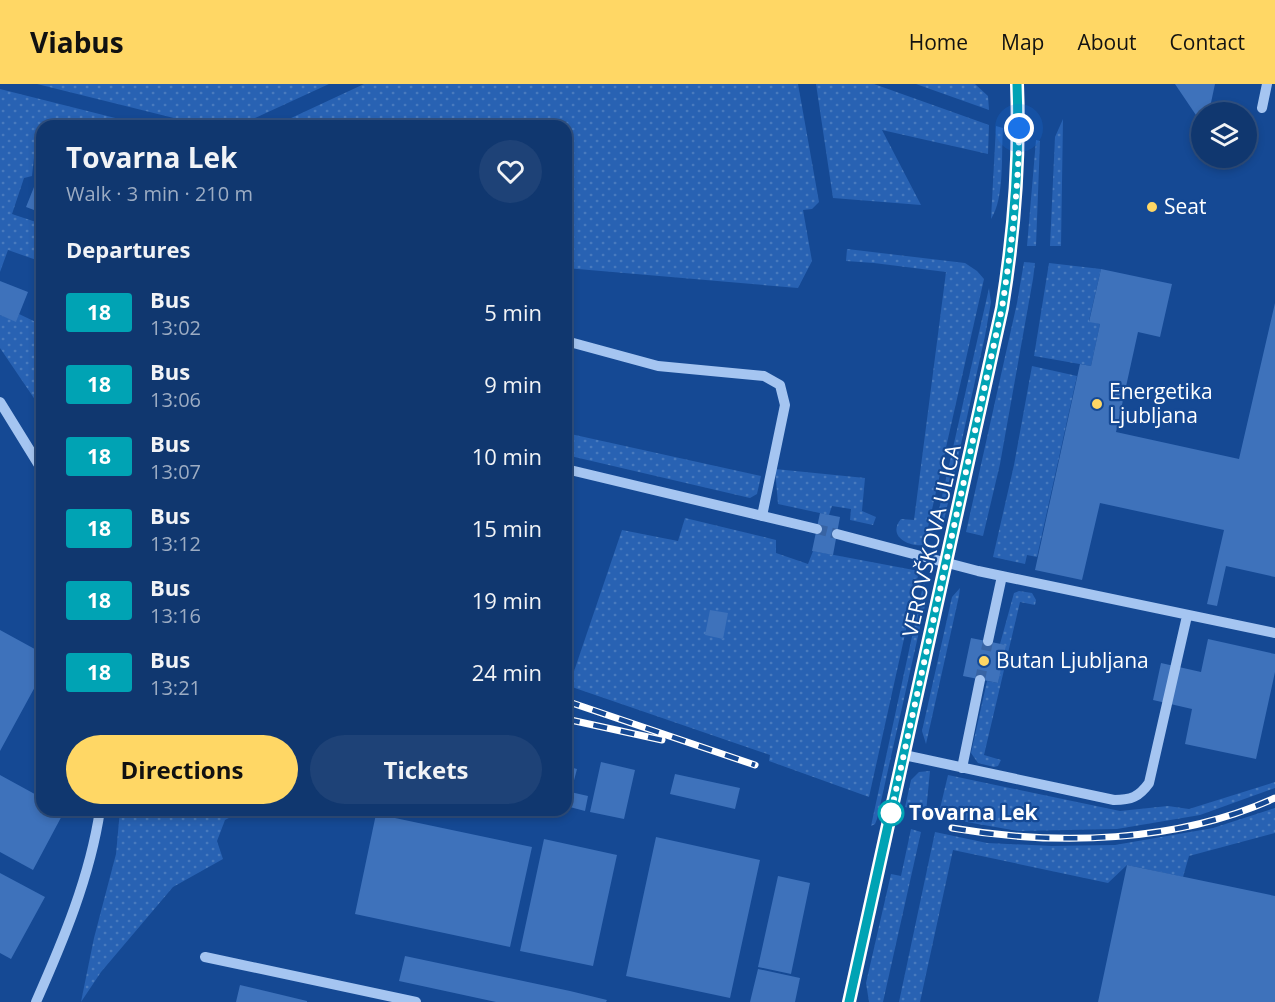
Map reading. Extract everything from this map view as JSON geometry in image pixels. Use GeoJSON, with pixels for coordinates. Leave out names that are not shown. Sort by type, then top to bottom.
{"type":"FeatureCollection","features":[{"type":"Feature","properties":{"kind":"street","name":"VEROVŠKOVA ULICA"},"geometry":{"type":"LineString","coordinates":[[849,1002],[993,357],[1005,288],[1017,181],[1019,128],[1017,84]]}},
{"type":"Feature","properties":{"kind":"street"},"geometry":{"type":"LineString","coordinates":[[1262,108],[1267,84]]}},
{"type":"Feature","properties":{"kind":"street"},"geometry":{"type":"LineString","coordinates":[[572,343],[658,366],[764,376],[780,385],[785,405],[762,516]]}},
{"type":"Feature","properties":{"kind":"street"},"geometry":{"type":"LineString","coordinates":[[0,402],[36,460]]}},
{"type":"Feature","properties":{"kind":"street"},"geometry":{"type":"LineString","coordinates":[[572,470],[817,529]]}},
{"type":"Feature","properties":{"kind":"street"},"geometry":{"type":"LineString","coordinates":[[837,534],[1002,576],[1275,633]]}},
{"type":"Feature","properties":{"kind":"street"},"geometry":{"type":"LineString","coordinates":[[988,641],[1002,576]]}},
{"type":"Feature","properties":{"kind":"street"},"geometry":{"type":"LineString","coordinates":[[904,754],[1114,800],[1135,798],[1149,783],[1186,616]]}},
{"type":"Feature","properties":{"kind":"street"},"geometry":{"type":"LineString","coordinates":[[962,768],[980,680]]}},
{"type":"Feature","properties":{"kind":"street"},"geometry":{"type":"LineString","coordinates":[[36,1002],[56,958],[77,901],[99,816]]}},
{"type":"Feature","properties":{"kind":"street"},"geometry":{"type":"LineString","coordinates":[[205,957],[416,1002]]}},
{"type":"Feature","properties":{"kind":"shaded area"},"geometry":{"type":"Polygon","coordinates":[[[37,84],[329,84],[251,120],[182,120],[37,84]]]}},
{"type":"Feature","properties":{"kind":"shaded area"},"geometry":{"type":"Polygon","coordinates":[[[364,84],[798,84],[819,202],[812,209],[803,210],[812,261],[798,288],[572,269],[572,120],[287,120],[364,84]]]}},
{"type":"Feature","properties":{"kind":"shaded area"},"geometry":{"type":"Polygon","coordinates":[[[816,84],[874,84],[989,125],[988,154],[882,130],[921,205],[833,198],[816,84]]]}},
{"type":"Feature","properties":{"kind":"shaded area"},"geometry":{"type":"Polygon","coordinates":[[[916,84],[975,84],[988,96],[989,110],[916,84]]]}},
{"type":"Feature","properties":{"kind":"shaded area"},"geometry":{"type":"Polygon","coordinates":[[[0,89],[123,120],[36,120],[36,158],[34,158],[32,176],[24,178],[12,214],[36,222],[36,260],[8,250],[0,272],[0,89]]]}},
{"type":"Feature","properties":{"kind":"shaded area"},"geometry":{"type":"Polygon","coordinates":[[[1063,119],[1061,246],[1050,246],[1055,137],[1063,119]]]}},
{"type":"Feature","properties":{"kind":"shaded area"},"geometry":{"type":"Polygon","coordinates":[[[996,126],[1003,128],[1002,175],[999,199],[991,219],[996,126]]]}},
{"type":"Feature","properties":{"kind":"shaded area"},"geometry":{"type":"Polygon","coordinates":[[[1036,140],[1040,141],[1036,246],[1027,246],[1036,140]]]}},
{"type":"Feature","properties":{"kind":"shaded area"},"geometry":{"type":"Polygon","coordinates":[[[847,249],[965,263],[984,279],[924,545],[906,542],[896,531],[901,519],[914,520],[946,272],[846,261],[847,249]]]}},
{"type":"Feature","properties":{"kind":"shaded area"},"geometry":{"type":"Polygon","coordinates":[[[1024,262],[1035,263],[1033,279],[1000,464],[983,536],[966,532],[1024,262]]]}},
{"type":"Feature","properties":{"kind":"shaded area"},"geometry":{"type":"Polygon","coordinates":[[[1049,263],[1101,269],[1089,321],[1100,324],[1091,366],[1034,356],[1049,263]]]}},
{"type":"Feature","properties":{"kind":"shaded area"},"geometry":{"type":"Polygon","coordinates":[[[989,288],[991,302],[985,336],[943,525],[936,523],[989,288]]]}},
{"type":"Feature","properties":{"kind":"shaded area"},"geometry":{"type":"Polygon","coordinates":[[[19,314],[36,322],[36,401],[0,348],[0,315],[16,321],[19,314]]]}},
{"type":"Feature","properties":{"kind":"shaded area"},"geometry":{"type":"Polygon","coordinates":[[[1032,366],[1077,376],[1037,557],[1027,555],[1025,564],[993,557],[1014,465],[1032,366]]]}},
{"type":"Feature","properties":{"kind":"shaded area"},"geometry":{"type":"Polygon","coordinates":[[[572,434],[761,476],[757,494],[750,498],[572,456],[572,434]]]}},
{"type":"Feature","properties":{"kind":"shaded area"},"geometry":{"type":"Polygon","coordinates":[[[775,469],[865,478],[862,511],[876,517],[873,525],[850,520],[851,509],[832,506],[829,515],[778,504],[775,469]]]}},
{"type":"Feature","properties":{"kind":"shaded area"},"geometry":{"type":"Polygon","coordinates":[[[685,518],[776,540],[776,553],[808,564],[813,551],[919,571],[869,797],[769,761],[770,755],[572,687],[572,677],[622,530],[678,541],[685,518]]]}},
{"type":"Feature","properties":{"kind":"shaded area"},"geometry":{"type":"Polygon","coordinates":[[[924,581],[927,596],[877,819],[871,826],[924,581]]]}},
{"type":"Feature","properties":{"kind":"shaded area"},"geometry":{"type":"Polygon","coordinates":[[[960,588],[926,744],[922,731],[952,597],[960,588]]]}},
{"type":"Feature","properties":{"kind":"shaded area"},"geometry":{"type":"Polygon","coordinates":[[[1019,591],[1032,593],[1036,600],[1035,605],[1020,602],[984,755],[1001,760],[998,766],[994,767],[978,763],[971,753],[987,681],[998,683],[1005,645],[1000,644],[1014,593],[1019,591]]]}},
{"type":"Feature","properties":{"kind":"shaded area"},"geometry":{"type":"Polygon","coordinates":[[[930,771],[926,812],[905,807],[911,780],[919,772],[930,771]]]}},
{"type":"Feature","properties":{"kind":"shaded area"},"geometry":{"type":"Polygon","coordinates":[[[948,775],[1120,811],[1168,806],[1189,809],[1275,782],[1275,788],[1200,815],[1117,829],[1018,831],[938,817],[948,775]]]}},
{"type":"Feature","properties":{"kind":"shaded area"},"geometry":{"type":"Polygon","coordinates":[[[1275,808],[1275,833],[1189,856],[1183,877],[1127,865],[1108,883],[953,850],[920,1002],[899,1002],[935,832],[987,843],[1052,846],[1115,845],[1213,828],[1275,808]]]}},
{"type":"Feature","properties":{"kind":"shaded area"},"geometry":{"type":"Polygon","coordinates":[[[119,816],[233,816],[225,820],[217,841],[223,859],[173,887],[101,972],[81,1002],[94,938],[116,854],[119,816]]]}},
{"type":"Feature","properties":{"kind":"shaded area"},"geometry":{"type":"Polygon","coordinates":[[[911,829],[921,832],[883,1002],[869,1002],[866,983],[891,874],[901,876],[911,829]]]}},
{"type":"Feature","properties":{"kind":"building"},"geometry":{"type":"Polygon","coordinates":[[[1175,84],[1215,84],[1211,102],[1191,102],[1191,108],[1175,84]]]}},
{"type":"Feature","properties":{"kind":"building"},"geometry":{"type":"Polygon","coordinates":[[[36,182],[36,211],[26,207],[36,182]]]}},
{"type":"Feature","properties":{"kind":"building","name":"Energetika Ljubljana"},"geometry":{"type":"Polygon","coordinates":[[[1101,269],[1172,284],[1160,337],[1138,332],[1116,432],[1239,459],[1275,303],[1275,577],[1226,566],[1217,606],[1207,604],[1224,530],[1100,503],[1082,580],[1035,570],[1080,364],[1091,366],[1100,324],[1089,322],[1101,269]]]}},
{"type":"Feature","properties":{"kind":"building"},"geometry":{"type":"Polygon","coordinates":[[[0,281],[28,292],[16,322],[0,315],[0,281]]]}},
{"type":"Feature","properties":{"kind":"building"},"geometry":{"type":"Polygon","coordinates":[[[820,513],[840,517],[833,555],[812,551],[820,513]]]}},
{"type":"Feature","properties":{"kind":"building"},"geometry":{"type":"Polygon","coordinates":[[[710,610],[728,613],[723,639],[705,635],[710,610]]]}},
{"type":"Feature","properties":{"kind":"building"},"geometry":{"type":"Polygon","coordinates":[[[0,630],[36,650],[36,685],[0,751],[0,630]]]}},
{"type":"Feature","properties":{"kind":"building","name":"Butan Ljubljana"},"geometry":{"type":"Polygon","coordinates":[[[971,638],[1006,645],[998,683],[963,676],[971,638]]]}},
{"type":"Feature","properties":{"kind":"building"},"geometry":{"type":"Polygon","coordinates":[[[1208,639],[1275,654],[1275,672],[1256,759],[1185,744],[1192,709],[1153,700],[1161,663],[1201,672],[1208,639]]]}},
{"type":"Feature","properties":{"kind":"building"},"geometry":{"type":"Polygon","coordinates":[[[601,762],[635,770],[624,819],[590,812],[601,762]]]}},
{"type":"Feature","properties":{"kind":"building"},"geometry":{"type":"Polygon","coordinates":[[[572,768],[577,769],[572,788],[572,768]]]}},
{"type":"Feature","properties":{"kind":"building"},"geometry":{"type":"Polygon","coordinates":[[[675,774],[740,788],[735,809],[670,794],[675,774]]]}},
{"type":"Feature","properties":{"kind":"building"},"geometry":{"type":"Polygon","coordinates":[[[0,775],[36,795],[36,816],[62,816],[33,870],[0,852],[0,775]]]}},
{"type":"Feature","properties":{"kind":"building"},"geometry":{"type":"Polygon","coordinates":[[[572,792],[588,796],[585,811],[572,808],[572,792]]]}},
{"type":"Feature","properties":{"kind":"building"},"geometry":{"type":"Polygon","coordinates":[[[376,816],[385,816],[532,847],[510,947],[355,914],[376,816]]]}},
{"type":"Feature","properties":{"kind":"building"},"geometry":{"type":"Polygon","coordinates":[[[656,837],[760,860],[730,998],[626,976],[656,837]]]}},
{"type":"Feature","properties":{"kind":"building"},"geometry":{"type":"Polygon","coordinates":[[[544,839],[617,855],[593,966],[520,951],[544,839]]]}},
{"type":"Feature","properties":{"kind":"building"},"geometry":{"type":"Polygon","coordinates":[[[1127,865],[1275,896],[1275,1002],[1098,1002],[1127,865]]]}},
{"type":"Feature","properties":{"kind":"building"},"geometry":{"type":"Polygon","coordinates":[[[0,873],[45,897],[11,959],[0,953],[0,873]]]}},
{"type":"Feature","properties":{"kind":"building"},"geometry":{"type":"Polygon","coordinates":[[[778,876],[810,883],[791,974],[758,967],[778,876]]]}},
{"type":"Feature","properties":{"kind":"building"},"geometry":{"type":"Polygon","coordinates":[[[405,956],[607,1000],[606,1002],[496,1002],[399,981],[405,956]]]}},
{"type":"Feature","properties":{"kind":"building"},"geometry":{"type":"Polygon","coordinates":[[[758,969],[800,978],[795,1002],[750,1002],[758,969]]]}},
{"type":"Feature","properties":{"kind":"building"},"geometry":{"type":"Polygon","coordinates":[[[240,985],[307,1001],[307,1002],[236,1002],[240,985]]]}},
{"type":"Feature","properties":{"kind":"tunnel"},"geometry":{"type":"LineString","coordinates":[[817,529],[837,534]]}},
{"type":"Feature","properties":{"kind":"tunnel"},"geometry":{"type":"LineString","coordinates":[[980,680],[988,641]]}},
{"type":"Feature","properties":{"kind":"railway"},"geometry":{"type":"LineString","coordinates":[[572,703],[755,765]]}},
{"type":"Feature","properties":{"kind":"railway"},"geometry":{"type":"LineString","coordinates":[[572,720],[662,740]]}},
{"type":"Feature","properties":{"kind":"railway"},"geometry":{"type":"LineString","coordinates":[[952,828],[1033,837],[1116,837],[1198,824],[1237,813],[1275,798]]}},
{"type":"Feature","properties":{"kind":"bus line","name":"18"},"geometry":{"type":"LineString","coordinates":[[849,1002],[1002,308],[1011,249],[1019,152],[1017,84]]}},
{"type":"Feature","properties":{"kind":"place","name":"Seat"},"geometry":{"type":"Point","coordinates":[1152,207]}},
{"type":"Feature","properties":{"kind":"place","name":"Energetika Ljubljana"},"geometry":{"type":"Point","coordinates":[1097,404]}},
{"type":"Feature","properties":{"kind":"place","name":"Butan Ljubljana"},"geometry":{"type":"Point","coordinates":[984,661]}},
{"type":"Feature","properties":{"kind":"place","name":"Tovarna Lek"},"geometry":{"type":"Point","coordinates":[891,813]}},
{"type":"Feature","properties":{"kind":"route"},"geometry":{"type":"LineString","coordinates":[[891,813],[889,822],[993,357],[1011,249],[1019,128]]}}]}
